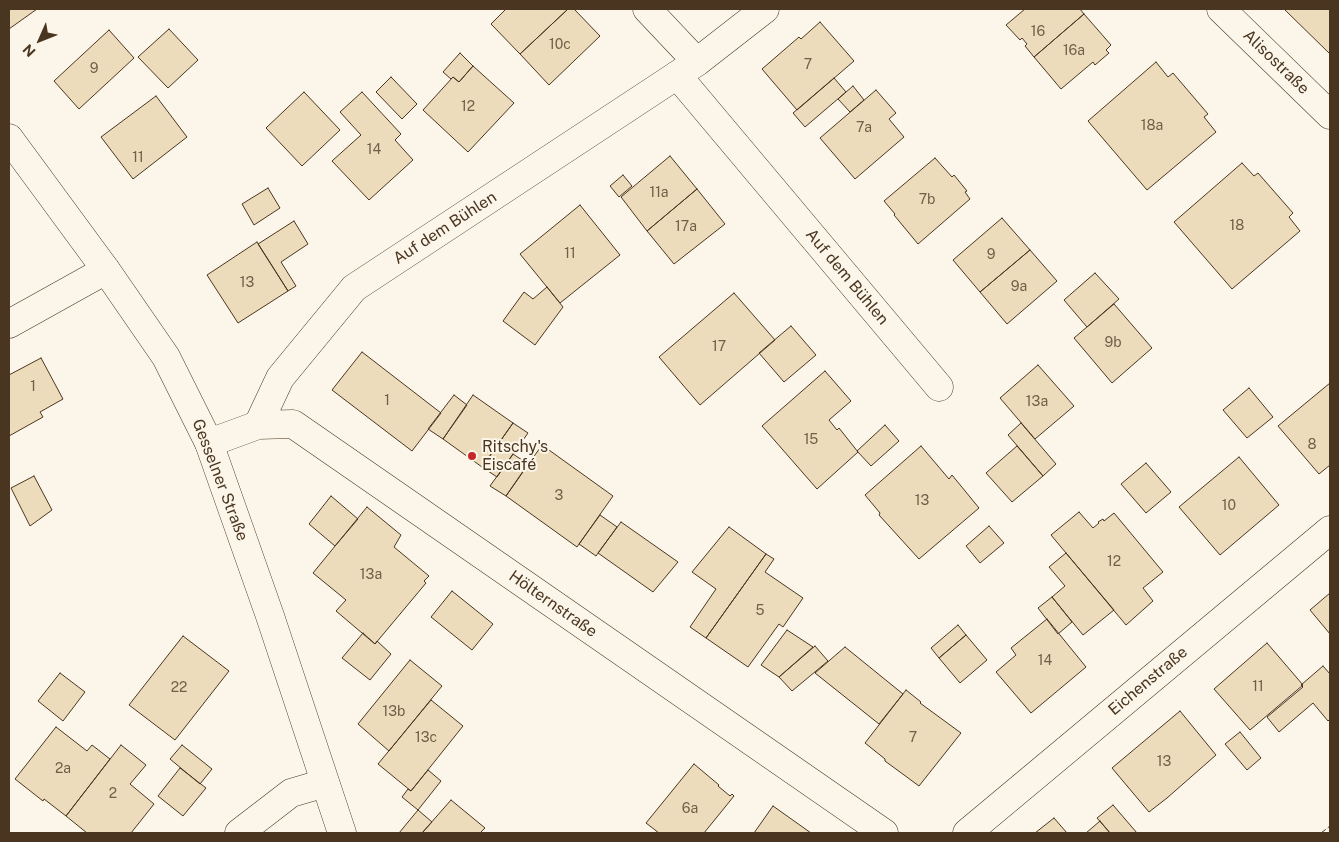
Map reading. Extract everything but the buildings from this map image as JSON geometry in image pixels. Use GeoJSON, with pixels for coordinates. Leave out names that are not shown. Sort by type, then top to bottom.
{"type":"FeatureCollection","features":[{"type":"Feature","properties":{"kind":"street","name":"Auf dem Bühlen"},"geometry":{"type":"LineString","coordinates":[[647,9],[687,69],[939,388]]}},
{"type":"Feature","properties":{"kind":"street","name":"Auf dem Bühlen"},"geometry":{"type":"LineString","coordinates":[[258,425],[280,378],[354,288],[687,69],[765,9]]}},
{"type":"Feature","properties":{"kind":"street","name":"Alisostraße"},"geometry":{"type":"LineString","coordinates":[[1221,9],[1330,115]]}},
{"type":"Feature","properties":{"kind":"street","name":"Gesselner Straße"},"geometry":{"type":"LineString","coordinates":[[9,138],[106,270],[166,357],[209,443],[270,616],[342,833]]}},
{"type":"Feature","properties":{"kind":"street"},"geometry":{"type":"LineString","coordinates":[[9,324],[106,270]]}},
{"type":"Feature","properties":{"kind":"street","name":"Hölternstraße"},"geometry":{"type":"LineString","coordinates":[[209,443],[258,425],[293,424],[884,833]]}},
{"type":"Feature","properties":{"kind":"street","name":"Eichenstraße"},"geometry":{"type":"LineString","coordinates":[[966,833],[1330,530]]}},
{"type":"Feature","properties":{"kind":"street"},"geometry":{"type":"LineString","coordinates":[[238,833],[291,793],[325,783]]}},
{"type":"Feature","properties":{"kind":"fence"},"geometry":{"type":"LineString","coordinates":[[1321,833],[1330,826]]}},
{"type":"Feature","properties":{"kind":"place","name":"Ritschy's Eiscafé"},"geometry":{"type":"Point","coordinates":[472,456]}}]}
